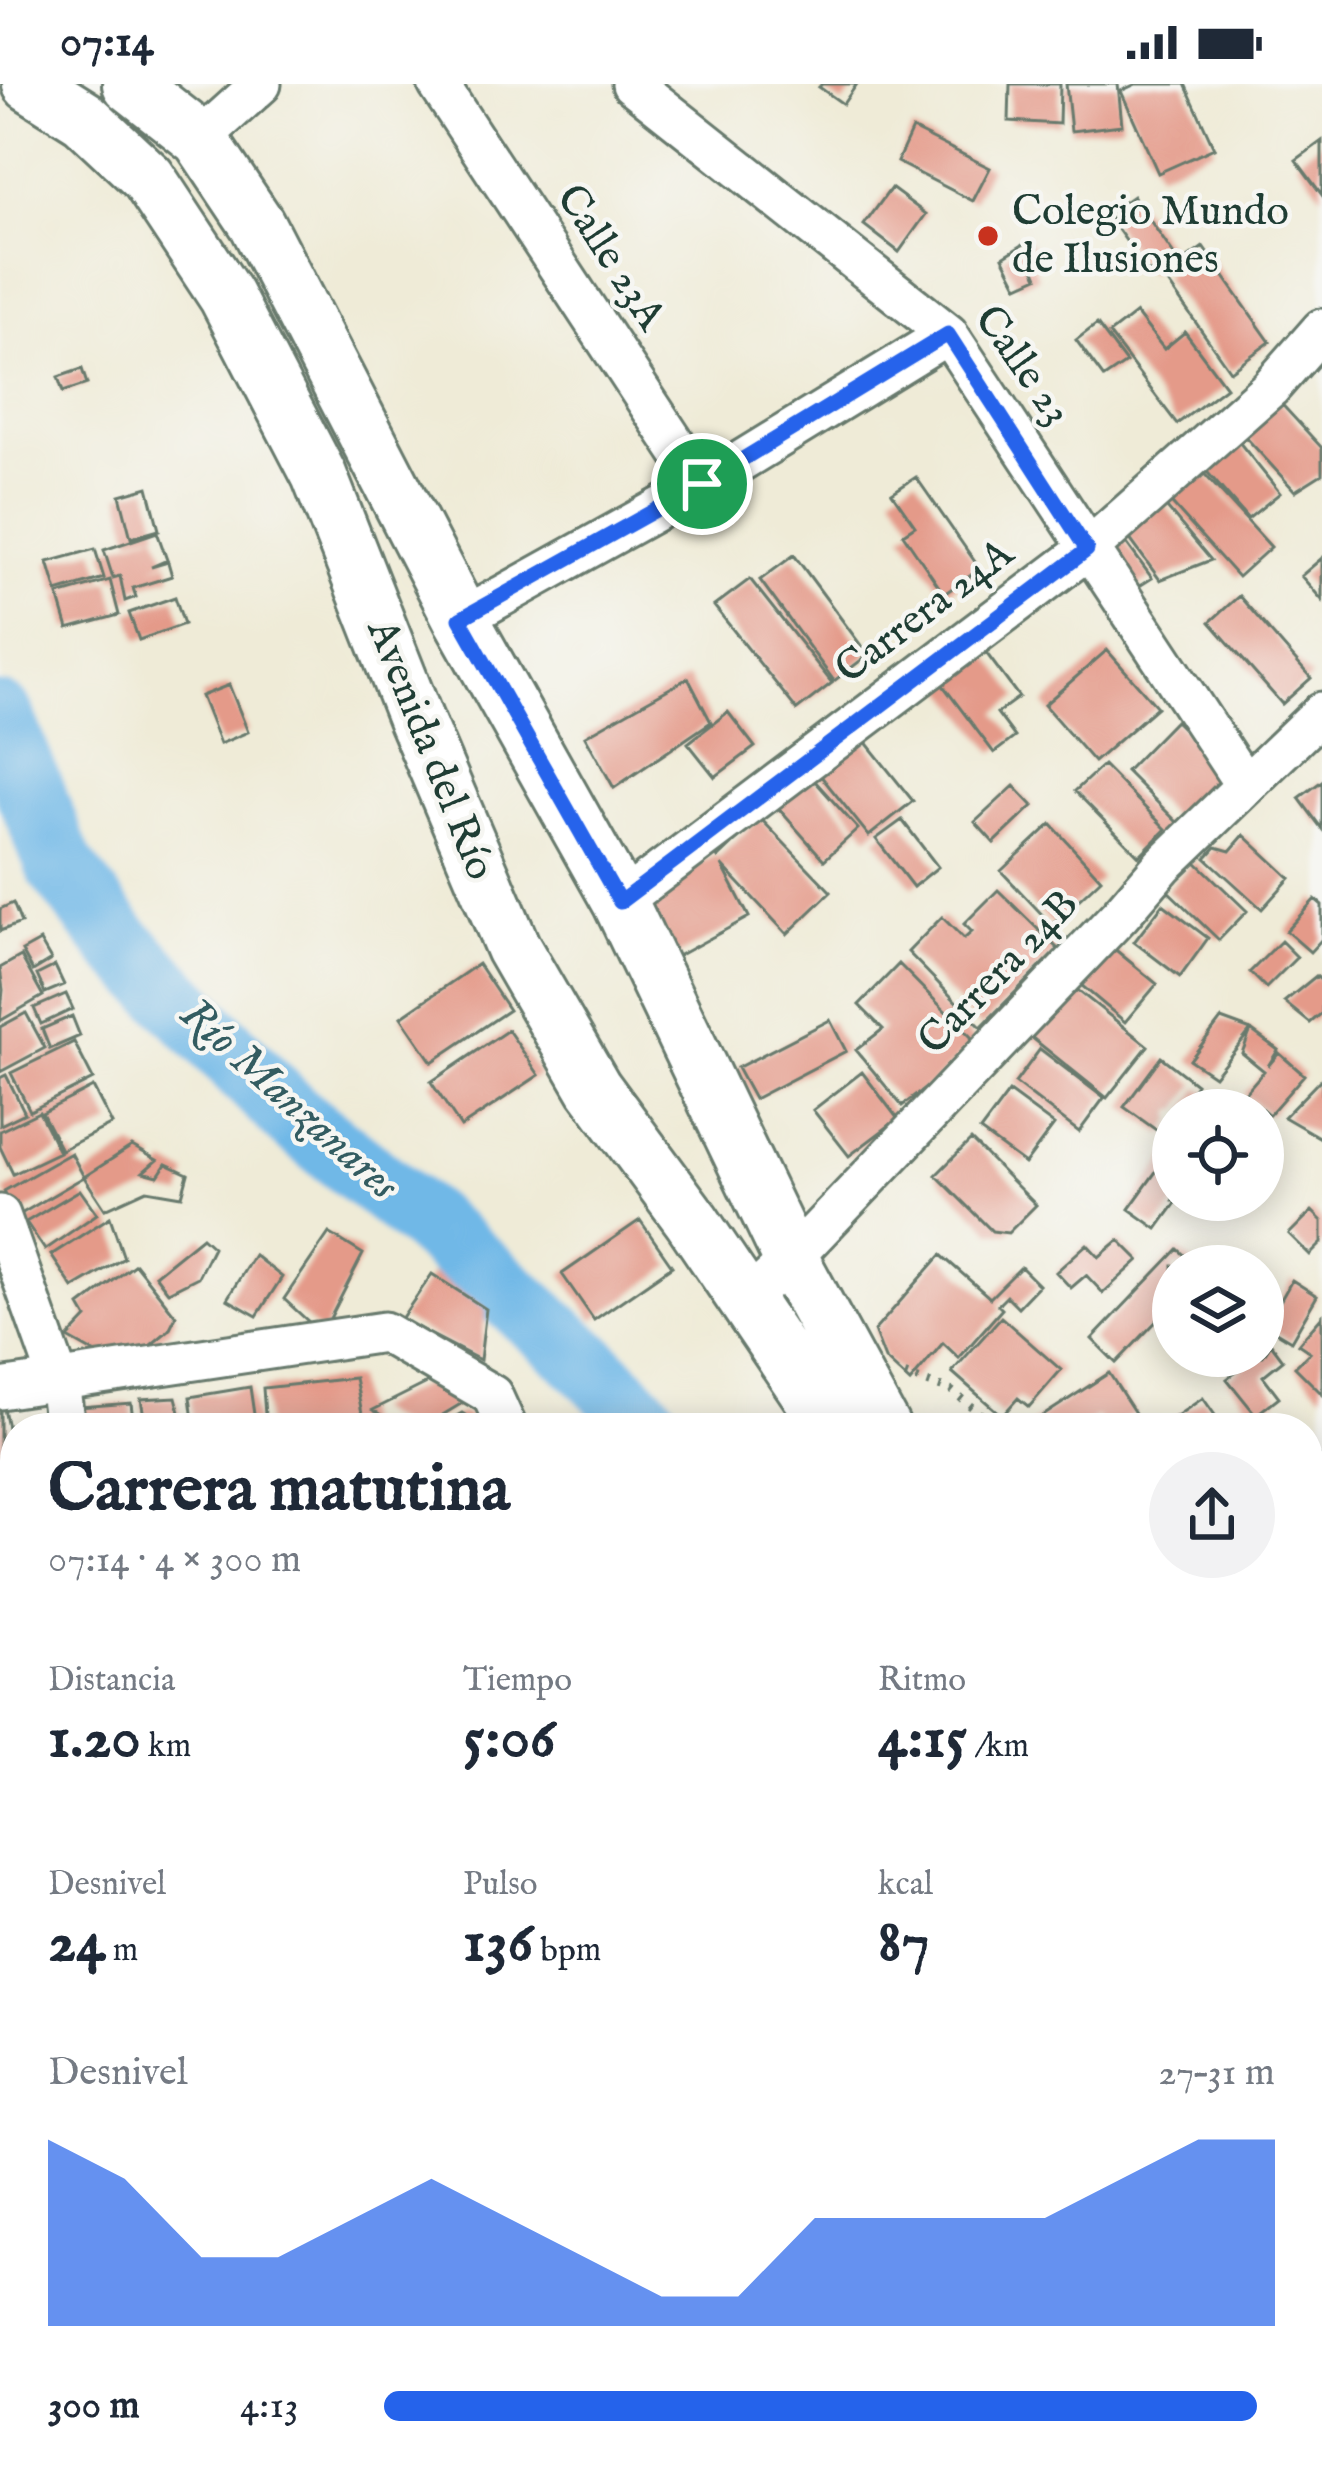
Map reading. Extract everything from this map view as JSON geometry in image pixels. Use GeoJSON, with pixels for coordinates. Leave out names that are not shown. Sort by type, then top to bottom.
{"type":"FeatureCollection","features":[{"type":"Feature","properties":{"kind":"main road","name":"Avenida del Río"},"geometry":{"type":"LineString","coordinates":[[30,84],[84,118],[148,178],[226,296],[320,475],[415,718],[513,948],[594,1088],[746,1301],[856,1413]]}},
{"type":"Feature","properties":{"kind":"main road","name":"Avenida del Río"},"geometry":{"type":"LineString","coordinates":[[130,84],[200,139],[257,224],[460,619],[620,902],[791,1259],[859,1413]]}},
{"type":"Feature","properties":{"kind":"street"},"geometry":{"type":"LineString","coordinates":[[200,139],[261,84]]}},
{"type":"Feature","properties":{"kind":"street","name":"Calle 23A"},"geometry":{"type":"LineString","coordinates":[[438,84],[702,484]]}},
{"type":"Feature","properties":{"kind":"street","name":"Calle 23"},"geometry":{"type":"LineString","coordinates":[[632,84],[948,334],[1245,785]]}},
{"type":"Feature","properties":{"kind":"street","name":"Carrera 24A"},"geometry":{"type":"LineString","coordinates":[[620,902],[1087,550],[1270,388],[1322,329]]}},
{"type":"Feature","properties":{"kind":"street"},"geometry":{"type":"LineString","coordinates":[[460,619],[702,484],[948,334]]}},
{"type":"Feature","properties":{"kind":"street","name":"Carrera 24B"},"geometry":{"type":"LineString","coordinates":[[746,1301],[1104,933],[1162,865],[1322,712]]}},
{"type":"Feature","properties":{"kind":"street"},"geometry":{"type":"LineString","coordinates":[[0,1215],[59,1381],[63,1413]]}},
{"type":"Feature","properties":{"kind":"street"},"geometry":{"type":"LineString","coordinates":[[0,1389],[384,1332],[500,1412]]}},
{"type":"Feature","properties":{"kind":"path"},"geometry":{"type":"LineString","coordinates":[[864,1413],[893,1371],[952,1391],[979,1413]]}},
{"type":"Feature","properties":{"kind":"building"},"geometry":{"type":"Polygon","coordinates":[[[857,84],[843,104],[819,87],[857,84]]]}},
{"type":"Feature","properties":{"kind":"building"},"geometry":{"type":"Polygon","coordinates":[[[1010,84],[1060,84],[1059,124],[1009,121],[1010,84]]]}},
{"type":"Feature","properties":{"kind":"building"},"geometry":{"type":"Polygon","coordinates":[[[1066,84],[1118,84],[1122,125],[1071,131],[1066,84]]]}},
{"type":"Feature","properties":{"kind":"building"},"geometry":{"type":"Polygon","coordinates":[[[1136,84],[1185,84],[1214,148],[1158,173],[1121,91],[1136,84]]]}},
{"type":"Feature","properties":{"kind":"building"},"geometry":{"type":"Polygon","coordinates":[[[912,129],[990,168],[973,201],[897,162],[912,129]]]}},
{"type":"Feature","properties":{"kind":"building"},"geometry":{"type":"Polygon","coordinates":[[[1322,141],[1322,195],[1296,160],[1322,141]]]}},
{"type":"Feature","properties":{"kind":"building"},"geometry":{"type":"Polygon","coordinates":[[[891,188],[926,214],[899,252],[864,225],[891,188]]]}},
{"type":"Feature","properties":{"kind":"building"},"geometry":{"type":"Polygon","coordinates":[[[1133,196],[1174,255],[1149,273],[1107,214],[1133,196]]]}},
{"type":"Feature","properties":{"kind":"building"},"geometry":{"type":"Polygon","coordinates":[[[1029,241],[1040,259],[1032,263],[1038,277],[1018,286],[1003,257],[1029,241]]]}},
{"type":"Feature","properties":{"kind":"building"},"geometry":{"type":"Polygon","coordinates":[[[1203,247],[1270,342],[1230,371],[1163,276],[1203,247]]]}},
{"type":"Feature","properties":{"kind":"building"},"geometry":{"type":"Polygon","coordinates":[[[1136,313],[1164,349],[1185,332],[1226,387],[1177,424],[1109,334],[1136,313]]]}},
{"type":"Feature","properties":{"kind":"building"},"geometry":{"type":"Polygon","coordinates":[[[1097,324],[1126,363],[1104,378],[1076,340],[1097,324]]]}},
{"type":"Feature","properties":{"kind":"building"},"geometry":{"type":"Polygon","coordinates":[[[82,369],[87,384],[63,392],[58,377],[82,369]]]}},
{"type":"Feature","properties":{"kind":"building"},"geometry":{"type":"Polygon","coordinates":[[[1275,397],[1322,448],[1322,474],[1295,491],[1240,431],[1275,397]]]}},
{"type":"Feature","properties":{"kind":"building"},"geometry":{"type":"Polygon","coordinates":[[[1231,432],[1280,493],[1248,519],[1202,466],[1231,432]]]}},
{"type":"Feature","properties":{"kind":"building"},"geometry":{"type":"Polygon","coordinates":[[[1198,467],[1271,547],[1238,577],[1165,496],[1198,467]]]}},
{"type":"Feature","properties":{"kind":"building"},"geometry":{"type":"Polygon","coordinates":[[[916,477],[980,569],[944,594],[903,534],[915,526],[892,493],[916,477]]]}},
{"type":"Feature","properties":{"kind":"building"},"geometry":{"type":"Polygon","coordinates":[[[148,487],[159,530],[131,538],[120,495],[148,487]]]}},
{"type":"Feature","properties":{"kind":"building"},"geometry":{"type":"Polygon","coordinates":[[[1162,502],[1211,560],[1160,580],[1124,531],[1162,502]]]}},
{"type":"Feature","properties":{"kind":"building"},"geometry":{"type":"Polygon","coordinates":[[[157,532],[167,560],[151,567],[168,562],[172,576],[133,588],[136,597],[125,601],[120,576],[113,578],[104,550],[157,532]]]}},
{"type":"Feature","properties":{"kind":"building"},"geometry":{"type":"Polygon","coordinates":[[[1122,537],[1152,578],[1130,592],[1105,552],[1122,537]]]}},
{"type":"Feature","properties":{"kind":"building"},"geometry":{"type":"Polygon","coordinates":[[[95,549],[104,578],[57,592],[48,562],[95,549]]]}},
{"type":"Feature","properties":{"kind":"building"},"geometry":{"type":"Polygon","coordinates":[[[794,555],[868,655],[834,681],[760,580],[794,555]]]}},
{"type":"Feature","properties":{"kind":"building"},"geometry":{"type":"Polygon","coordinates":[[[1322,558],[1322,600],[1301,576],[1322,558]]]}},
{"type":"Feature","properties":{"kind":"building"},"geometry":{"type":"Polygon","coordinates":[[[750,579],[832,683],[797,710],[714,606],[750,579]]]}},
{"type":"Feature","properties":{"kind":"building"},"geometry":{"type":"Polygon","coordinates":[[[110,580],[119,615],[68,629],[58,595],[110,580]]]}},
{"type":"Feature","properties":{"kind":"building"},"geometry":{"type":"Polygon","coordinates":[[[1239,596],[1311,678],[1282,704],[1210,622],[1239,596]]]}},
{"type":"Feature","properties":{"kind":"building"},"geometry":{"type":"Polygon","coordinates":[[[175,597],[184,624],[139,640],[129,613],[175,597]]]}},
{"type":"Feature","properties":{"kind":"building"},"geometry":{"type":"Polygon","coordinates":[[[981,646],[1019,697],[997,713],[1015,737],[994,753],[935,675],[981,646]]]}},
{"type":"Feature","properties":{"kind":"building"},"geometry":{"type":"Polygon","coordinates":[[[1107,650],[1157,707],[1094,762],[1044,705],[1107,650]]]}},
{"type":"Feature","properties":{"kind":"building"},"geometry":{"type":"Polygon","coordinates":[[[688,678],[711,722],[614,788],[585,736],[688,678]]]}},
{"type":"Feature","properties":{"kind":"building"},"geometry":{"type":"Polygon","coordinates":[[[229,685],[248,732],[220,744],[201,696],[229,685]]]}},
{"type":"Feature","properties":{"kind":"building"},"geometry":{"type":"Polygon","coordinates":[[[728,712],[755,747],[715,777],[688,743],[728,712]]]}},
{"type":"Feature","properties":{"kind":"building"},"geometry":{"type":"Polygon","coordinates":[[[1175,721],[1227,773],[1178,823],[1126,771],[1175,721]]]}},
{"type":"Feature","properties":{"kind":"building"},"geometry":{"type":"Polygon","coordinates":[[[860,735],[913,801],[869,836],[816,770],[860,735]]]}},
{"type":"Feature","properties":{"kind":"building"},"geometry":{"type":"Polygon","coordinates":[[[1103,765],[1166,829],[1139,856],[1075,791],[1103,765]]]}},
{"type":"Feature","properties":{"kind":"building"},"geometry":{"type":"Polygon","coordinates":[[[805,770],[858,829],[824,860],[771,800],[805,770]]]}},
{"type":"Feature","properties":{"kind":"building"},"geometry":{"type":"Polygon","coordinates":[[[1322,781],[1322,829],[1299,798],[1322,781]]]}},
{"type":"Feature","properties":{"kind":"building"},"geometry":{"type":"Polygon","coordinates":[[[1014,786],[1033,806],[994,843],[975,822],[1014,786]]]}},
{"type":"Feature","properties":{"kind":"building"},"geometry":{"type":"Polygon","coordinates":[[[760,818],[831,892],[787,934],[722,865],[749,917],[676,957],[643,894],[718,858],[760,818]]]}},
{"type":"Feature","properties":{"kind":"building"},"geometry":{"type":"Polygon","coordinates":[[[902,820],[938,867],[913,887],[876,839],[902,820]]]}},
{"type":"Feature","properties":{"kind":"building"},"geometry":{"type":"Polygon","coordinates":[[[1051,824],[1101,879],[1052,925],[1001,871],[1051,824]]]}},
{"type":"Feature","properties":{"kind":"building"},"geometry":{"type":"Polygon","coordinates":[[[1244,835],[1290,878],[1262,909],[1206,858],[1216,847],[1230,851],[1244,835]]]}},
{"type":"Feature","properties":{"kind":"building"},"geometry":{"type":"Polygon","coordinates":[[[1195,861],[1247,911],[1219,940],[1167,890],[1195,861]]]}},
{"type":"Feature","properties":{"kind":"building"},"geometry":{"type":"Polygon","coordinates":[[[998,890],[1058,949],[981,1027],[908,952],[942,917],[964,939],[972,932],[964,924],[998,890]]]}},
{"type":"Feature","properties":{"kind":"building"},"geometry":{"type":"Polygon","coordinates":[[[1315,899],[1322,905],[1322,939],[1310,952],[1286,931],[1315,899]]]}},
{"type":"Feature","properties":{"kind":"building"},"geometry":{"type":"Polygon","coordinates":[[[13,903],[21,923],[0,931],[0,909],[13,903]]]}},
{"type":"Feature","properties":{"kind":"building"},"geometry":{"type":"Polygon","coordinates":[[[1163,904],[1208,938],[1180,977],[1134,942],[1163,904]]]}},
{"type":"Feature","properties":{"kind":"building"},"geometry":{"type":"Polygon","coordinates":[[[40,941],[51,960],[33,971],[22,951],[40,941]]]}},
{"type":"Feature","properties":{"kind":"building"},"geometry":{"type":"Polygon","coordinates":[[[1281,941],[1297,957],[1266,988],[1250,972],[1281,941]]]}},
{"type":"Feature","properties":{"kind":"building"},"geometry":{"type":"Polygon","coordinates":[[[1112,947],[1157,984],[1125,1022],[1081,985],[1112,947]]]}},
{"type":"Feature","properties":{"kind":"building"},"geometry":{"type":"Polygon","coordinates":[[[21,956],[43,996],[0,1021],[0,968],[21,956]]]}},
{"type":"Feature","properties":{"kind":"building"},"geometry":{"type":"Polygon","coordinates":[[[478,964],[509,1010],[432,1062],[401,1017],[478,964]]]}},
{"type":"Feature","properties":{"kind":"building"},"geometry":{"type":"Polygon","coordinates":[[[899,964],[975,1041],[902,1106],[856,1050],[883,1029],[859,1005],[899,964]]]}},
{"type":"Feature","properties":{"kind":"building"},"geometry":{"type":"Polygon","coordinates":[[[55,966],[64,985],[45,993],[37,975],[55,966]]]}},
{"type":"Feature","properties":{"kind":"building"},"geometry":{"type":"Polygon","coordinates":[[[1316,976],[1322,981],[1322,1013],[1310,1023],[1284,1002],[1316,976]]]}},
{"type":"Feature","properties":{"kind":"building"},"geometry":{"type":"Polygon","coordinates":[[[1071,985],[1148,1046],[1107,1098],[1031,1037],[1071,985]]]}},
{"type":"Feature","properties":{"kind":"building"},"geometry":{"type":"Polygon","coordinates":[[[66,994],[73,1009],[41,1024],[34,1008],[66,994]]]}},
{"type":"Feature","properties":{"kind":"building"},"geometry":{"type":"Polygon","coordinates":[[[26,1013],[45,1048],[0,1072],[0,1027],[26,1013]]]}},
{"type":"Feature","properties":{"kind":"building"},"geometry":{"type":"Polygon","coordinates":[[[72,1016],[80,1036],[50,1049],[42,1029],[72,1016]]]}},
{"type":"Feature","properties":{"kind":"building"},"geometry":{"type":"Polygon","coordinates":[[[1221,1019],[1251,1030],[1214,1076],[1190,1060],[1221,1019]]]}},
{"type":"Feature","properties":{"kind":"building"},"geometry":{"type":"Polygon","coordinates":[[[830,1020],[846,1051],[754,1099],[737,1068],[830,1020]]]}},
{"type":"Feature","properties":{"kind":"building"},"geometry":{"type":"Polygon","coordinates":[[[508,1030],[539,1075],[461,1127],[431,1082],[508,1030]]]}},
{"type":"Feature","properties":{"kind":"building"},"geometry":{"type":"Polygon","coordinates":[[[1251,1030],[1278,1050],[1268,1066],[1279,1053],[1304,1075],[1284,1098],[1284,1089],[1248,1089],[1264,1071],[1242,1053],[1251,1030]]]}},
{"type":"Feature","properties":{"kind":"building"},"geometry":{"type":"Polygon","coordinates":[[[74,1042],[93,1079],[30,1111],[11,1073],[74,1042]]]}},
{"type":"Feature","properties":{"kind":"building"},"geometry":{"type":"Polygon","coordinates":[[[1040,1049],[1104,1098],[1079,1132],[1015,1083],[1040,1049]]]}},
{"type":"Feature","properties":{"kind":"building"},"geometry":{"type":"Polygon","coordinates":[[[1161,1057],[1196,1084],[1193,1089],[1152,1089],[1152,1127],[1124,1107],[1161,1057]]]}},
{"type":"Feature","properties":{"kind":"building"},"geometry":{"type":"Polygon","coordinates":[[[862,1072],[898,1119],[849,1156],[813,1110],[862,1072]]]}},
{"type":"Feature","properties":{"kind":"building"},"geometry":{"type":"Polygon","coordinates":[[[6,1075],[25,1113],[0,1125],[0,1078],[6,1075]]]}},
{"type":"Feature","properties":{"kind":"building"},"geometry":{"type":"Polygon","coordinates":[[[1322,1078],[1322,1139],[1284,1117],[1322,1078]]]}},
{"type":"Feature","properties":{"kind":"building"},"geometry":{"type":"Polygon","coordinates":[[[93,1087],[112,1124],[61,1150],[42,1113],[93,1087]]]}},
{"type":"Feature","properties":{"kind":"building"},"geometry":{"type":"Polygon","coordinates":[[[1009,1092],[1054,1125],[1025,1164],[980,1131],[1009,1092]]]}},
{"type":"Feature","properties":{"kind":"building"},"geometry":{"type":"Polygon","coordinates":[[[39,1112],[59,1152],[13,1174],[0,1147],[0,1131],[39,1112]]]}},
{"type":"Feature","properties":{"kind":"building"},"geometry":{"type":"Polygon","coordinates":[[[971,1140],[1036,1205],[1008,1233],[992,1231],[936,1175],[971,1140]]]}},
{"type":"Feature","properties":{"kind":"building"},"geometry":{"type":"Polygon","coordinates":[[[132,1146],[157,1160],[143,1172],[158,1176],[166,1164],[188,1174],[182,1196],[147,1190],[105,1209],[84,1177],[132,1146]]]}},
{"type":"Feature","properties":{"kind":"building"},"geometry":{"type":"Polygon","coordinates":[[[71,1153],[84,1177],[19,1215],[4,1191],[71,1153]]]}},
{"type":"Feature","properties":{"kind":"building"},"geometry":{"type":"Polygon","coordinates":[[[1152,1177],[1152,1221],[1163,1221],[1157,1229],[1129,1209],[1152,1177]]]}},
{"type":"Feature","properties":{"kind":"building"},"geometry":{"type":"Polygon","coordinates":[[[80,1190],[97,1214],[45,1250],[26,1222],[80,1190]]]}},
{"type":"Feature","properties":{"kind":"building"},"geometry":{"type":"Polygon","coordinates":[[[1312,1211],[1322,1221],[1322,1243],[1310,1255],[1289,1234],[1312,1211]]]}},
{"type":"Feature","properties":{"kind":"building"},"geometry":{"type":"Polygon","coordinates":[[[110,1217],[124,1258],[73,1288],[51,1255],[110,1217]]]}},
{"type":"Feature","properties":{"kind":"building"},"geometry":{"type":"Polygon","coordinates":[[[640,1220],[672,1266],[594,1320],[562,1274],[640,1220]]]}},
{"type":"Feature","properties":{"kind":"building"},"geometry":{"type":"Polygon","coordinates":[[[329,1233],[363,1254],[322,1334],[284,1299],[329,1233]]]}},
{"type":"Feature","properties":{"kind":"building"},"geometry":{"type":"Polygon","coordinates":[[[202,1237],[213,1247],[198,1277],[168,1292],[155,1275],[202,1237]]]}},
{"type":"Feature","properties":{"kind":"building"},"geometry":{"type":"Polygon","coordinates":[[[1119,1240],[1139,1260],[1103,1293],[1086,1275],[1071,1288],[1056,1272],[1087,1244],[1099,1257],[1119,1240]]]}},
{"type":"Feature","properties":{"kind":"building"},"geometry":{"type":"Polygon","coordinates":[[[254,1255],[282,1277],[257,1316],[227,1299],[254,1255]]]}},
{"type":"Feature","properties":{"kind":"building"},"geometry":{"type":"Polygon","coordinates":[[[941,1255],[990,1298],[1021,1267],[1039,1285],[1018,1307],[1007,1296],[998,1305],[1002,1309],[959,1358],[943,1343],[910,1382],[885,1359],[874,1331],[941,1255]]]}},
{"type":"Feature","properties":{"kind":"building"},"geometry":{"type":"Polygon","coordinates":[[[135,1264],[176,1316],[169,1330],[132,1361],[102,1357],[68,1338],[87,1318],[80,1306],[135,1264]]]}},
{"type":"Feature","properties":{"kind":"building"},"geometry":{"type":"Polygon","coordinates":[[[432,1274],[486,1309],[480,1360],[401,1319],[432,1274]]]}},
{"type":"Feature","properties":{"kind":"building"},"geometry":{"type":"Polygon","coordinates":[[[1152,1276],[1152,1326],[1116,1363],[1092,1339],[1152,1276]]]}},
{"type":"Feature","properties":{"kind":"building"},"geometry":{"type":"Polygon","coordinates":[[[1292,1280],[1317,1296],[1291,1341],[1284,1337],[1284,1294],[1292,1280]]]}},
{"type":"Feature","properties":{"kind":"building"},"geometry":{"type":"Polygon","coordinates":[[[1322,1316],[1322,1394],[1295,1367],[1310,1352],[1298,1344],[1322,1316]]]}},
{"type":"Feature","properties":{"kind":"building"},"geometry":{"type":"Polygon","coordinates":[[[1001,1317],[1061,1370],[1029,1407],[1018,1398],[1005,1413],[999,1413],[952,1372],[1001,1317]]]}},
{"type":"Feature","properties":{"kind":"building"},"geometry":{"type":"Polygon","coordinates":[[[1109,1373],[1135,1413],[1047,1413],[1109,1373]]]}},
{"type":"Feature","properties":{"kind":"building"},"geometry":{"type":"Polygon","coordinates":[[[439,1377],[464,1402],[446,1413],[373,1410],[439,1377]]]}},
{"type":"Feature","properties":{"kind":"building"},"geometry":{"type":"Polygon","coordinates":[[[1264,1377],[1279,1397],[1254,1413],[1227,1379],[1264,1377]]]}},
{"type":"Feature","properties":{"kind":"building"},"geometry":{"type":"Polygon","coordinates":[[[355,1378],[362,1413],[265,1413],[263,1388],[355,1378]]]}},
{"type":"Feature","properties":{"kind":"building"},"geometry":{"type":"Polygon","coordinates":[[[250,1387],[254,1413],[192,1413],[190,1397],[250,1387]]]}},
{"type":"Feature","properties":{"kind":"building"},"geometry":{"type":"Polygon","coordinates":[[[176,1397],[180,1413],[143,1413],[141,1399],[176,1397]]]}},
{"type":"Feature","properties":{"kind":"building"},"geometry":{"type":"Polygon","coordinates":[[[1203,1398],[1214,1413],[1181,1413],[1203,1398]]]}},
{"type":"Feature","properties":{"kind":"building"},"geometry":{"type":"Polygon","coordinates":[[[131,1403],[132,1413],[66,1413],[65,1408],[131,1403]]]}},
{"type":"Feature","properties":{"kind":"waterway","name":"Río Manzanares"},"geometry":{"type":"LineString","coordinates":[[0,717],[60,866],[119,942],[293,1117],[428,1223],[637,1413]]}},
{"type":"Feature","properties":{"kind":"place","name":"Colegio Mundo de Ilusiones"},"geometry":{"type":"Point","coordinates":[988,236]}},
{"type":"Feature","properties":{"kind":"route"},"geometry":{"type":"LineString","coordinates":[[948,334],[1087,550],[620,902],[460,619],[702,484],[948,334]]}}]}
